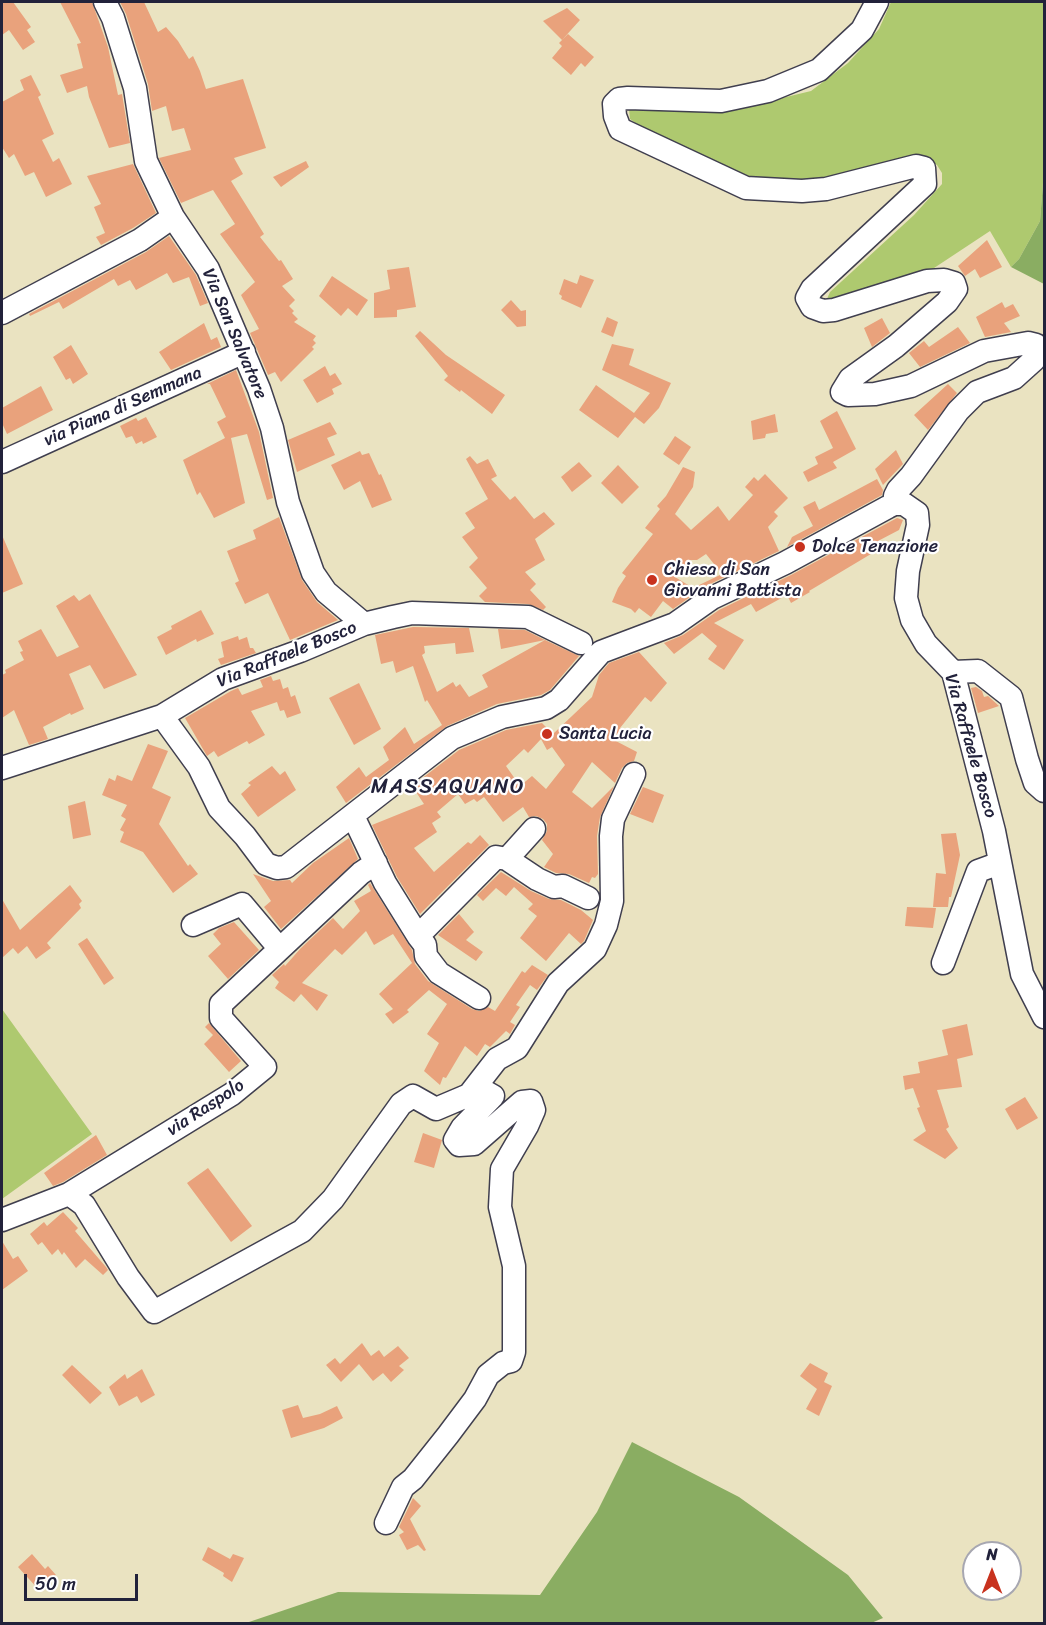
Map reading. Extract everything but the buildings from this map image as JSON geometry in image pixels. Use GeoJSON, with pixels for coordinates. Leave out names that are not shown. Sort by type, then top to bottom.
{"type":"FeatureCollection","features":[{"type":"Feature","properties":{"kind":"street","name":"Via San Salvatore"},"geometry":{"type":"LineString","coordinates":[[105,2],[113,18],[135,88],[146,161],[173,217],[208,269],[244,352],[272,428],[288,502],[314,573],[326,592],[364,624]]}},
{"type":"Feature","properties":{"kind":"street"},"geometry":{"type":"LineString","coordinates":[[162,717],[199,767],[219,808],[245,836],[266,864],[277,868],[286,867],[452,738],[502,717],[546,708],[559,700],[591,647],[675,624],[712,598],[785,563],[894,504],[898,490],[911,476],[958,411],[977,392],[1014,378],[1034,360],[1040,350],[1040,340],[984,351],[911,386],[875,394],[848,395],[842,392],[843,386],[850,379],[896,346],[947,302],[956,289],[954,283],[944,280],[927,281],[834,310],[823,311],[812,307],[807,298],[812,289],[925,184],[924,168],[916,166],[826,189],[802,191],[746,188],[620,129],[615,116],[614,104],[619,99],[721,101],[768,91],[819,70],[862,30],[877,2]]}},
{"type":"Feature","properties":{"kind":"street"},"geometry":{"type":"LineString","coordinates":[[2,313],[140,240],[173,217]]}},
{"type":"Feature","properties":{"kind":"street","name":"via Piana di Semmana"},"geometry":{"type":"LineString","coordinates":[[2,462],[244,352]]}},
{"type":"Feature","properties":{"kind":"street","name":"Via Raffaele Bosco"},"geometry":{"type":"LineString","coordinates":[[894,504],[904,504],[917,513],[918,525],[908,571],[906,598],[912,620],[926,644],[953,672],[994,831],[1022,974],[1044,1017]]}},
{"type":"Feature","properties":{"kind":"street","name":"Via Raffaele Bosco"},"geometry":{"type":"LineString","coordinates":[[2,768],[162,717],[223,679],[300,651],[364,624],[412,613],[528,617],[591,647]]}},
{"type":"Feature","properties":{"kind":"street"},"geometry":{"type":"LineString","coordinates":[[953,672],[978,671],[1011,697],[1032,775],[1035,783],[1044,791]]}},
{"type":"Feature","properties":{"kind":"street"},"geometry":{"type":"LineString","coordinates":[[469,1095],[497,1059],[517,1048],[558,983],[595,949],[606,926],[612,901],[613,819],[634,774]]}},
{"type":"Feature","properties":{"kind":"street"},"geometry":{"type":"LineString","coordinates":[[353,816],[386,883],[424,945],[426,956],[439,974],[479,998]]}},
{"type":"Feature","properties":{"kind":"street"},"geometry":{"type":"LineString","coordinates":[[507,859],[534,829]]}},
{"type":"Feature","properties":{"kind":"street"},"geometry":{"type":"LineString","coordinates":[[418,936],[496,857],[507,859],[537,879],[554,887],[563,886],[588,898]]}},
{"type":"Feature","properties":{"kind":"street","name":"via Raspolo"},"geometry":{"type":"LineString","coordinates":[[2,1220],[74,1191],[232,1094],[265,1067],[220,1018],[220,1004],[361,873],[376,863]]}},
{"type":"Feature","properties":{"kind":"street"},"geometry":{"type":"LineString","coordinates":[[943,963],[978,871],[1000,863]]}},
{"type":"Feature","properties":{"kind":"street"},"geometry":{"type":"LineString","coordinates":[[193,926],[242,904],[279,948]]}},
{"type":"Feature","properties":{"kind":"street"},"geometry":{"type":"LineString","coordinates":[[74,1191],[128,1278],[154,1312],[302,1231],[333,1199],[401,1104],[413,1096],[436,1109],[469,1095],[486,1092],[493,1096],[462,1128],[456,1140],[459,1145],[474,1144],[522,1102],[531,1101],[534,1110],[502,1169],[500,1207],[514,1266],[514,1352],[512,1361],[503,1363],[488,1375],[475,1399],[448,1435],[413,1479],[403,1487],[386,1523]]}},
{"type":"Feature","properties":{"kind":"green space"},"geometry":{"type":"Polygon","coordinates":[[[891,2],[1044,2],[1044,170],[1040,221],[1019,259],[1011,267],[990,231],[925,274],[826,301],[830,292],[914,215],[942,184],[942,173],[937,165],[928,160],[827,183],[762,184],[649,133],[630,119],[629,109],[680,110],[745,107],[811,91],[848,63],[879,29],[891,2]]]}},
{"type":"Feature","properties":{"kind":"green space"},"geometry":{"type":"Polygon","coordinates":[[[1044,170],[1044,284],[1011,267],[1019,259],[1040,221],[1044,170]]]}},
{"type":"Feature","properties":{"kind":"green space"},"geometry":{"type":"Polygon","coordinates":[[[2,1009],[92,1134],[2,1199],[2,1009]]]}},
{"type":"Feature","properties":{"kind":"green space"},"geometry":{"type":"Polygon","coordinates":[[[632,1442],[739,1497],[848,1575],[883,1618],[869,1624],[246,1623],[338,1592],[540,1595],[597,1512],[632,1442]]]}},
{"type":"Feature","properties":{"kind":"place","name":"Dolce Tenazione"},"geometry":{"type":"Point","coordinates":[800,547]}},
{"type":"Feature","properties":{"kind":"place","name":"Chiesa di San Giovanni Battista"},"geometry":{"type":"Point","coordinates":[652,580]}},
{"type":"Feature","properties":{"kind":"place","name":"Santa Lucia"},"geometry":{"type":"Point","coordinates":[547,734]}},
{"type":"Feature","properties":{"kind":"district","name":"MASSAQUANO"},"geometry":{"type":"Point","coordinates":[448,788]}}]}
